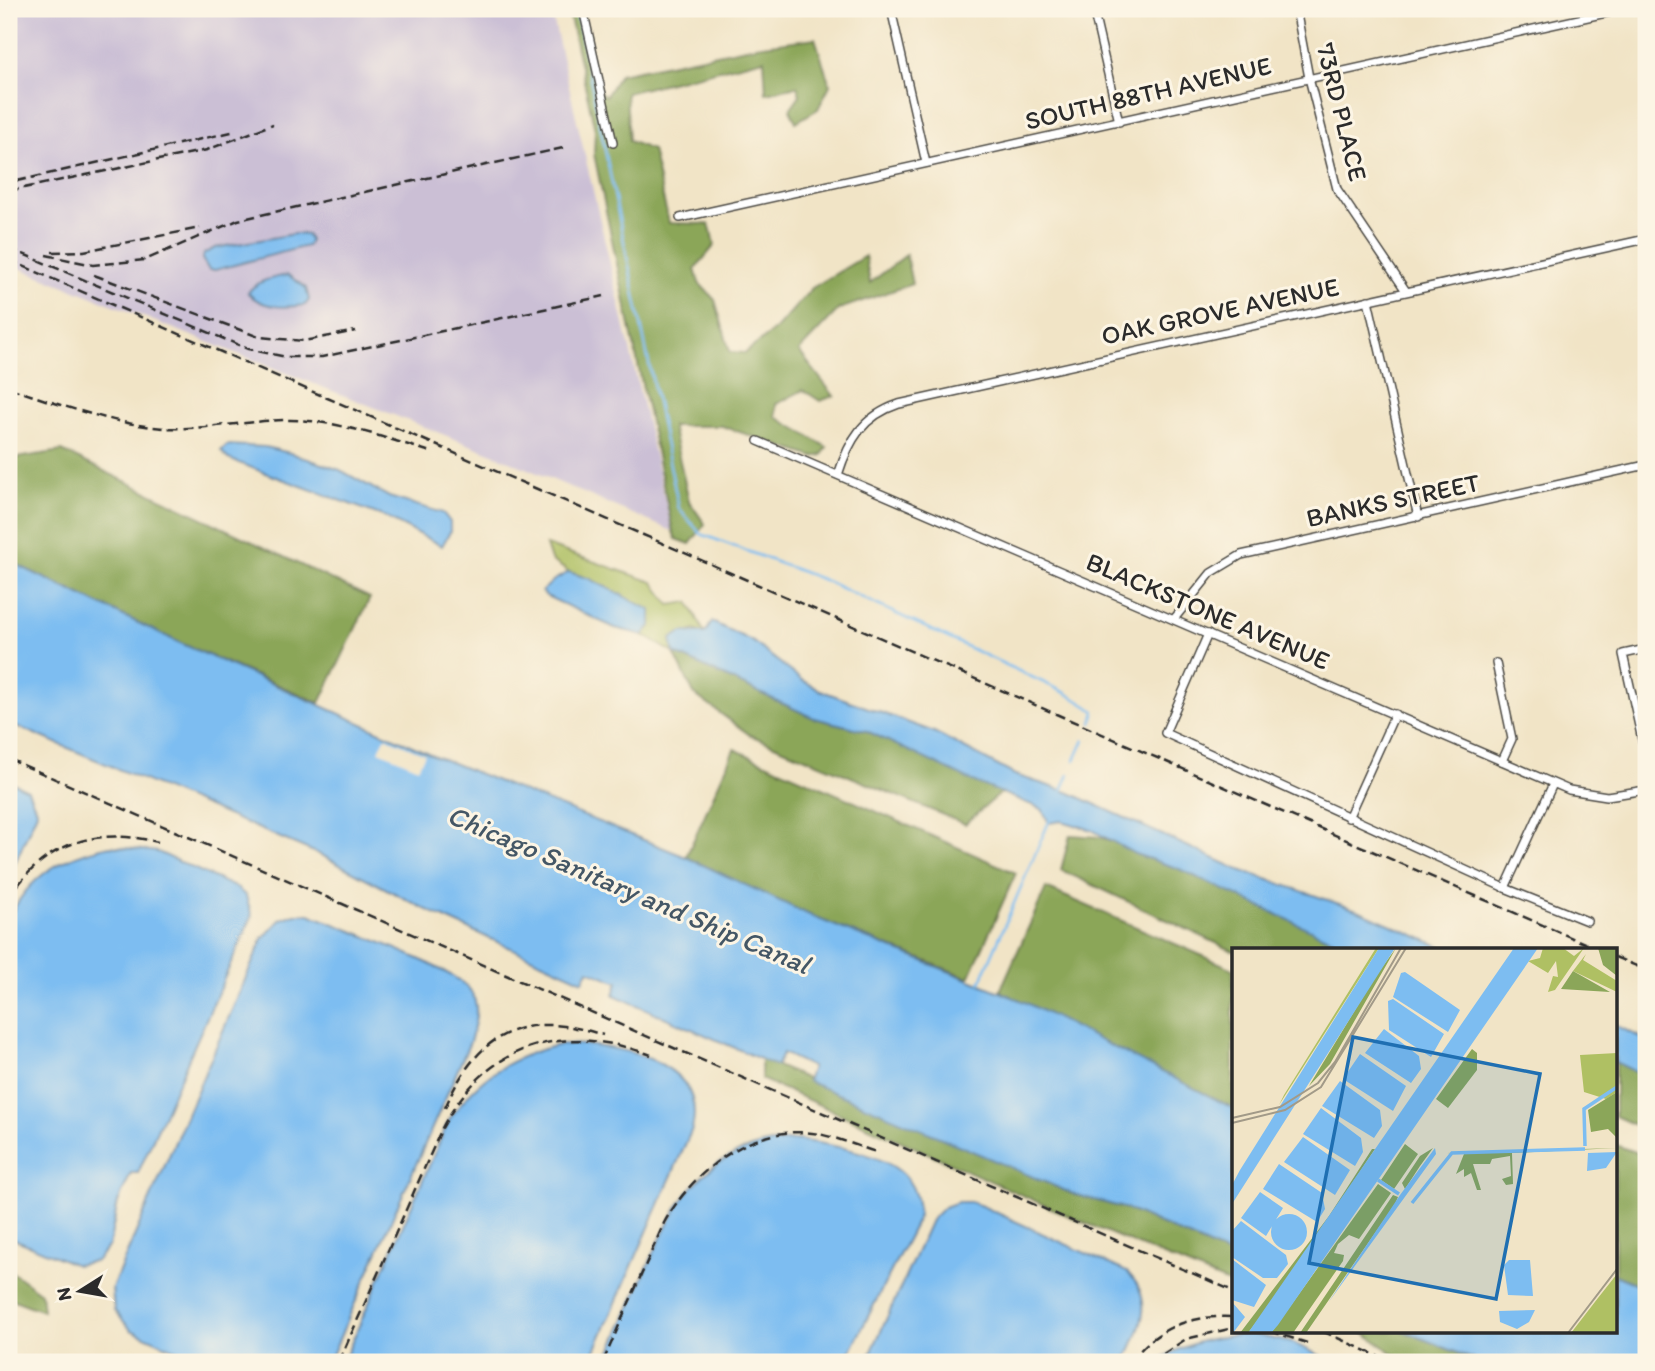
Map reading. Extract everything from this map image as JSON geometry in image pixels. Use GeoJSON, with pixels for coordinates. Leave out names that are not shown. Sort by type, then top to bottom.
{"type":"FeatureCollection","features":[{"type":"Feature","properties":{"kind":"street"},"geometry":{"type":"LineString","coordinates":[[583,9],[613,143]]}},
{"type":"Feature","properties":{"kind":"street"},"geometry":{"type":"LineString","coordinates":[[891,9],[926,163]]}},
{"type":"Feature","properties":{"kind":"street"},"geometry":{"type":"LineString","coordinates":[[1093,9],[1119,122]]}},
{"type":"Feature","properties":{"kind":"street","name":"73RD PLACE"},"geometry":{"type":"LineString","coordinates":[[1296,9],[1309,78],[1337,189],[1406,291]]}},
{"type":"Feature","properties":{"kind":"street","name":"SOUTH 88TH AVENUE"},"geometry":{"type":"LineString","coordinates":[[680,218],[1624,9]]}},
{"type":"Feature","properties":{"kind":"street","name":"OAK GROVE AVENUE"},"geometry":{"type":"LineString","coordinates":[[838,475],[855,433],[873,416],[899,404],[1646,239]]}},
{"type":"Feature","properties":{"kind":"street"},"geometry":{"type":"LineString","coordinates":[[1368,300],[1418,517]]}},
{"type":"Feature","properties":{"kind":"street","name":"BLACKSTONE AVENUE"},"geometry":{"type":"LineString","coordinates":[[758,442],[1553,784],[1594,796],[1646,790]]}},
{"type":"Feature","properties":{"kind":"street","name":"BANKS STREET"},"geometry":{"type":"LineString","coordinates":[[1174,619],[1211,573],[1241,555],[1646,465]]}},
{"type":"Feature","properties":{"kind":"street"},"geometry":{"type":"LineString","coordinates":[[1209,634],[1165,733],[1505,888],[1587,921]]}},
{"type":"Feature","properties":{"kind":"street"},"geometry":{"type":"LineString","coordinates":[[1646,649],[1623,654],[1646,758]]}},
{"type":"Feature","properties":{"kind":"street"},"geometry":{"type":"LineString","coordinates":[[1496,663],[1512,739],[1502,761]]}},
{"type":"Feature","properties":{"kind":"street"},"geometry":{"type":"LineString","coordinates":[[1348,818],[1395,714]]}},
{"type":"Feature","properties":{"kind":"street"},"geometry":{"type":"LineString","coordinates":[[1505,888],[1553,784]]}},
{"type":"Feature","properties":{"kind":"shaded area"},"geometry":{"type":"Polygon","coordinates":[[[9,9],[551,9],[672,531],[493,454],[9,264],[9,9]]]}},
{"type":"Feature","properties":{"kind":"green space"},"geometry":{"type":"Polygon","coordinates":[[[568,9],[579,9],[597,90],[606,96],[620,74],[756,46],[815,38],[830,85],[818,109],[796,122],[790,109],[800,95],[797,86],[766,93],[764,59],[626,93],[629,141],[652,150],[669,223],[709,224],[715,245],[695,269],[699,283],[715,300],[730,352],[745,353],[776,329],[812,288],[865,256],[870,283],[906,255],[912,284],[839,309],[799,351],[834,396],[820,401],[803,390],[776,404],[776,417],[827,447],[822,455],[813,457],[722,426],[672,426],[689,501],[705,524],[690,544],[676,539],[673,532],[594,154],[595,130],[568,9]]]}},
{"type":"Feature","properties":{"kind":"green space"},"geometry":{"type":"Polygon","coordinates":[[[62,451],[370,598],[320,703],[178,642],[9,561],[9,459],[62,451]]]}},
{"type":"Feature","properties":{"kind":"green space"},"geometry":{"type":"Polygon","coordinates":[[[546,545],[653,582],[670,605],[689,602],[705,634],[695,630],[671,639],[674,653],[643,635],[651,626],[650,610],[590,579],[569,572],[551,560],[546,545]]]}},
{"type":"Feature","properties":{"kind":"green space"},"geometry":{"type":"Polygon","coordinates":[[[674,653],[814,718],[867,731],[1002,792],[965,824],[750,735],[694,694],[674,653]]]}},
{"type":"Feature","properties":{"kind":"green space"},"geometry":{"type":"Polygon","coordinates":[[[734,749],[1016,873],[969,978],[816,918],[686,857],[734,749]]]}},
{"type":"Feature","properties":{"kind":"green space"},"geometry":{"type":"Polygon","coordinates":[[[1070,835],[1099,837],[1118,843],[1135,854],[1177,868],[1356,948],[1232,948],[1232,951],[1061,870],[1070,835]]]}},
{"type":"Feature","properties":{"kind":"green space"},"geometry":{"type":"Polygon","coordinates":[[[1046,888],[1232,969],[1232,1107],[1000,991],[1046,888]]]}},
{"type":"Feature","properties":{"kind":"green space"},"geometry":{"type":"Polygon","coordinates":[[[761,1059],[1073,1194],[1127,1209],[1232,1257],[1232,1285],[1078,1220],[761,1079],[761,1059]]]}},
{"type":"Feature","properties":{"kind":"green space"},"geometry":{"type":"Polygon","coordinates":[[[1616,1062],[1646,1077],[1646,1130],[1616,1116],[1616,1062]]]}},
{"type":"Feature","properties":{"kind":"green space"},"geometry":{"type":"Polygon","coordinates":[[[1616,1145],[1646,1156],[1646,1288],[1616,1275],[1616,1145]]]}},
{"type":"Feature","properties":{"kind":"green space"},"geometry":{"type":"Polygon","coordinates":[[[9,1270],[41,1293],[43,1311],[9,1298],[9,1270]]]}},
{"type":"Feature","properties":{"kind":"green space"},"geometry":{"type":"Polygon","coordinates":[[[1363,1332],[1406,1332],[1480,1362],[1412,1362],[1396,1355],[1363,1332]]]}},
{"type":"Feature","properties":{"kind":"water"},"geometry":{"type":"Polygon","coordinates":[[[306,234],[310,240],[307,246],[215,270],[209,270],[202,259],[204,254],[215,248],[306,234]]]}},
{"type":"Feature","properties":{"kind":"water"},"geometry":{"type":"Polygon","coordinates":[[[288,275],[306,288],[309,300],[305,305],[267,305],[248,293],[260,282],[288,275]]]}},
{"type":"Feature","properties":{"kind":"water"},"geometry":{"type":"Polygon","coordinates":[[[227,445],[265,447],[340,470],[389,497],[443,513],[450,522],[450,532],[442,546],[385,517],[228,459],[221,451],[227,445]]]}},
{"type":"Feature","properties":{"kind":"water","name":"Chicago Sanitary and Ship Canal"},"geometry":{"type":"Polygon","coordinates":[[[9,561],[178,642],[435,756],[686,857],[816,918],[1025,1002],[1232,1107],[1232,1257],[1127,1209],[1073,1194],[807,1081],[812,1067],[783,1053],[776,1066],[614,995],[618,982],[588,970],[583,981],[425,909],[321,855],[9,723],[9,561]]]}},
{"type":"Feature","properties":{"kind":"water"},"geometry":{"type":"Polygon","coordinates":[[[569,572],[590,579],[651,610],[651,626],[643,635],[615,628],[546,596],[542,591],[569,572]]]}},
{"type":"Feature","properties":{"kind":"water"},"geometry":{"type":"Polygon","coordinates":[[[712,622],[752,641],[803,681],[822,691],[934,732],[1015,775],[1068,792],[1237,869],[1360,911],[1444,948],[1354,948],[1343,945],[1177,868],[1135,854],[1092,830],[1062,821],[1049,823],[1042,809],[972,781],[867,731],[814,718],[674,653],[671,639],[682,632],[705,633],[712,622]]]}},
{"type":"Feature","properties":{"kind":"water"},"geometry":{"type":"Polygon","coordinates":[[[9,781],[28,790],[37,812],[9,877],[9,781]]]}},
{"type":"Feature","properties":{"kind":"water"},"geometry":{"type":"Polygon","coordinates":[[[110,846],[158,852],[237,888],[246,896],[252,916],[138,1173],[131,1173],[118,1202],[109,1246],[96,1261],[76,1265],[9,1237],[9,919],[26,890],[49,870],[77,855],[110,846]]]}},
{"type":"Feature","properties":{"kind":"water"},"geometry":{"type":"Polygon","coordinates":[[[295,914],[309,914],[369,938],[421,960],[460,981],[473,996],[475,1022],[470,1042],[329,1362],[204,1362],[131,1330],[114,1310],[112,1288],[263,938],[281,919],[295,914]]]}},
{"type":"Feature","properties":{"kind":"water"},"geometry":{"type":"Polygon","coordinates":[[[1616,1025],[1646,1040],[1646,1077],[1616,1062],[1616,1025]]]}},
{"type":"Feature","properties":{"kind":"water"},"geometry":{"type":"Polygon","coordinates":[[[563,1044],[607,1047],[653,1060],[672,1071],[686,1086],[693,1105],[692,1129],[590,1362],[343,1362],[449,1120],[472,1092],[498,1070],[528,1054],[563,1044]]]}},
{"type":"Feature","properties":{"kind":"water"},"geometry":{"type":"Polygon","coordinates":[[[797,1140],[857,1151],[887,1163],[908,1180],[917,1201],[919,1216],[845,1362],[606,1362],[659,1241],[685,1196],[700,1178],[718,1163],[740,1152],[766,1144],[797,1140]]]}},
{"type":"Feature","properties":{"kind":"water"},"geometry":{"type":"Polygon","coordinates":[[[958,1202],[982,1206],[1127,1272],[1136,1283],[1143,1305],[1140,1327],[1125,1362],[867,1362],[931,1220],[944,1207],[958,1202]]]}},
{"type":"Feature","properties":{"kind":"water"},"geometry":{"type":"Polygon","coordinates":[[[1616,1275],[1646,1288],[1646,1362],[1480,1362],[1406,1332],[1616,1332],[1616,1275]]]}},
{"type":"Feature","properties":{"kind":"water"},"geometry":{"type":"Polygon","coordinates":[[[1251,1334],[1293,1343],[1334,1362],[1157,1362],[1179,1349],[1202,1341],[1251,1334]]]}},
{"type":"Feature","properties":{"kind":"pier"},"geometry":{"type":"Polygon","coordinates":[[[385,737],[425,754],[418,768],[379,751],[385,737]]]}},
{"type":"Feature","properties":{"kind":"waterway"},"geometry":{"type":"LineString","coordinates":[[576,9],[679,509],[701,534],[824,580],[1066,693],[1095,711],[1092,723]]}},
{"type":"Feature","properties":{"kind":"waterway"},"geometry":{"type":"LineString","coordinates":[[1075,760],[1084,740]]}},
{"type":"Feature","properties":{"kind":"waterway"},"geometry":{"type":"LineString","coordinates":[[1061,793],[1069,774]]}},
{"type":"Feature","properties":{"kind":"waterway"},"geometry":{"type":"LineString","coordinates":[[980,983],[1050,819]]}},
{"type":"Feature","properties":{"kind":"railway"},"geometry":{"type":"LineString","coordinates":[[9,191],[207,150],[273,124]]}},
{"type":"Feature","properties":{"kind":"railway"},"geometry":{"type":"LineString","coordinates":[[17,181],[236,131]]}},
{"type":"Feature","properties":{"kind":"railway"},"geometry":{"type":"LineString","coordinates":[[46,255],[93,265],[145,260],[238,220],[563,148]]}},
{"type":"Feature","properties":{"kind":"railway"},"geometry":{"type":"LineString","coordinates":[[52,252],[84,251],[200,228]]}},
{"type":"Feature","properties":{"kind":"railway"},"geometry":{"type":"LineString","coordinates":[[9,248],[248,349],[286,357],[322,357],[604,296]]}},
{"type":"Feature","properties":{"kind":"railway"},"geometry":{"type":"LineString","coordinates":[[9,260],[1596,948]]}},
{"type":"Feature","properties":{"kind":"railway"},"geometry":{"type":"LineString","coordinates":[[94,275],[259,337],[304,341],[356,331]]}},
{"type":"Feature","properties":{"kind":"railway"},"geometry":{"type":"LineString","coordinates":[[9,388],[80,411],[153,427],[186,428],[304,421],[359,430],[431,452]]}},
{"type":"Feature","properties":{"kind":"railway"},"geometry":{"type":"LineString","coordinates":[[9,759],[1232,1291]]}},
{"type":"Feature","properties":{"kind":"railway"},"geometry":{"type":"LineString","coordinates":[[9,898],[39,864],[73,843],[113,837],[158,842]]}},
{"type":"Feature","properties":{"kind":"railway"},"geometry":{"type":"LineString","coordinates":[[1616,957],[1646,970]]}},
{"type":"Feature","properties":{"kind":"railway"},"geometry":{"type":"LineString","coordinates":[[445,1108],[472,1061],[488,1045],[506,1034],[527,1027],[549,1025],[603,1035]]}},
{"type":"Feature","properties":{"kind":"railway"},"geometry":{"type":"LineString","coordinates":[[339,1362],[442,1128],[461,1099],[482,1075],[505,1058],[531,1047],[558,1041],[618,1045],[651,1055]]}},
{"type":"Feature","properties":{"kind":"railway"},"geometry":{"type":"LineString","coordinates":[[603,1362],[664,1223],[676,1203],[709,1168],[749,1143],[771,1135],[795,1132],[819,1134],[876,1152]]}},
{"type":"Feature","properties":{"kind":"railway"},"geometry":{"type":"LineString","coordinates":[[1131,1362],[1151,1340],[1176,1326],[1203,1318],[1232,1317]]}},
{"type":"Feature","properties":{"kind":"railway"},"geometry":{"type":"LineString","coordinates":[[1151,1362],[1186,1339],[1232,1328]]}},
{"type":"Feature","properties":{"kind":"railway"},"geometry":{"type":"LineString","coordinates":[[1273,1332],[1307,1343]]}},
{"type":"Feature","properties":{"kind":"railway"},"geometry":{"type":"LineString","coordinates":[[1324,1332],[1391,1362]]}}]}
